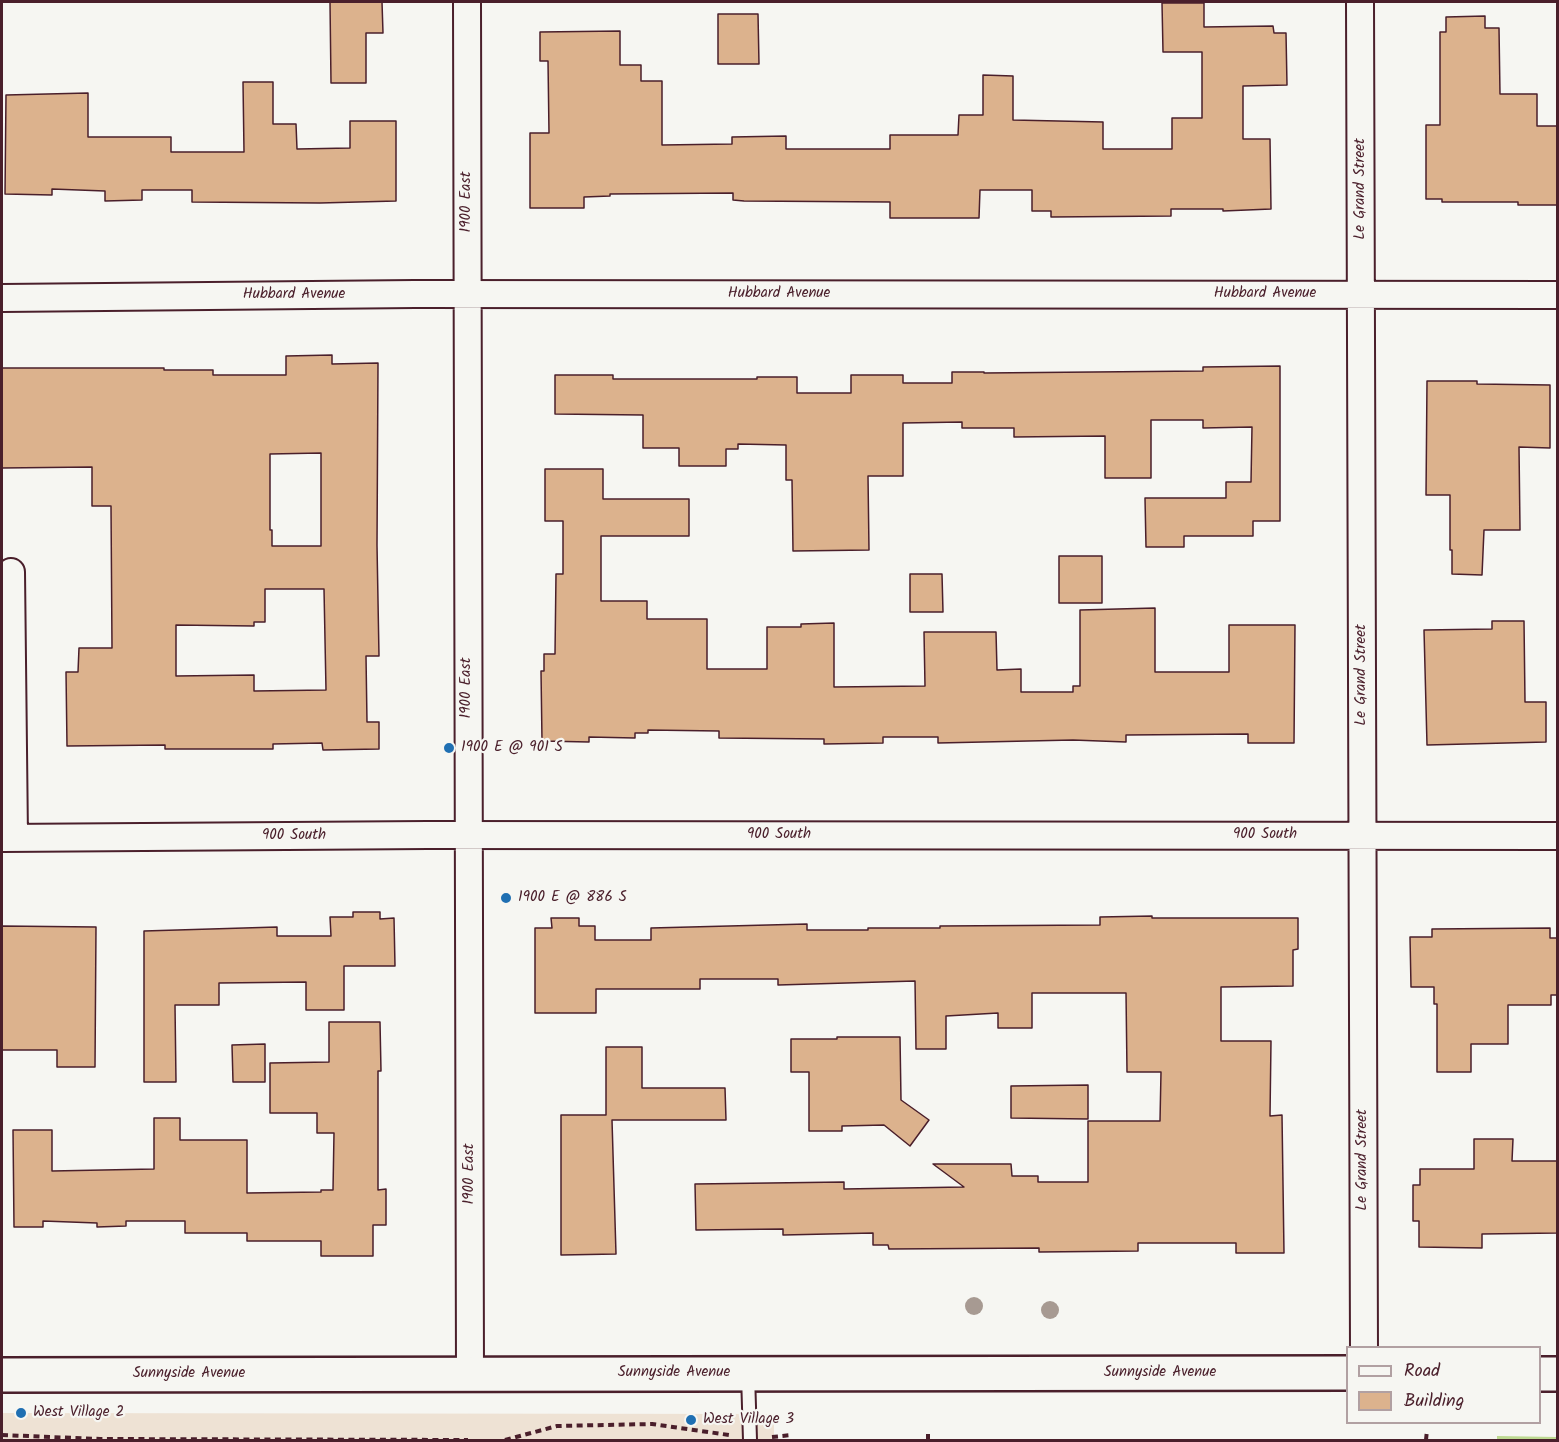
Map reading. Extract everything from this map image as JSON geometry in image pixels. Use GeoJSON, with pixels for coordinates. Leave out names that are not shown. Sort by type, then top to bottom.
{"type":"FeatureCollection","features":[{"type":"Feature","properties":{"kind":"main road","name":"Sunnyside Avenue"},"geometry":{"type":"LineString","coordinates":[[2,1375],[748,1372],[1346,1373]]}},
{"type":"Feature","properties":{"kind":"main road"},"geometry":{"type":"LineString","coordinates":[[1541,1374],[1557,1374]]}},
{"type":"Feature","properties":{"kind":"street","name":"1900 East"},"geometry":{"type":"LineString","coordinates":[[467,2],[470,1374]]}},
{"type":"Feature","properties":{"kind":"street","name":"Le Grand Street"},"geometry":{"type":"LineString","coordinates":[[1360,2],[1364,1346]]}},
{"type":"Feature","properties":{"kind":"street","name":"Hubbard Avenue"},"geometry":{"type":"LineString","coordinates":[[2,298],[467,295],[1557,295]]}},
{"type":"Feature","properties":{"kind":"street"},"geometry":{"type":"LineString","coordinates":[[8,838],[11,572]]}},
{"type":"Feature","properties":{"kind":"street","name":"900 South"},"geometry":{"type":"LineString","coordinates":[[8,838],[468,835],[1557,836]]}},
{"type":"Feature","properties":{"kind":"lane"},"geometry":{"type":"LineString","coordinates":[[748,1372],[750,1440]]}},
{"type":"Feature","properties":{"kind":"path"},"geometry":{"type":"LineString","coordinates":[[505,1440],[557,1425],[652,1424],[711,1434]]}},
{"type":"Feature","properties":{"kind":"path"},"geometry":{"type":"LineString","coordinates":[[1426,1430],[1426,1440]]}},
{"type":"Feature","properties":{"kind":"path"},"geometry":{"type":"LineString","coordinates":[[928,1431],[928,1440]]}},
{"type":"Feature","properties":{"kind":"path"},"geometry":{"type":"LineString","coordinates":[[2,1435],[112,1439],[468,1440]]}},
{"type":"Feature","properties":{"kind":"path"},"geometry":{"type":"LineString","coordinates":[[774,1437],[792,1435]]}},
{"type":"Feature","properties":{"kind":"shaded area"},"geometry":{"type":"Polygon","coordinates":[[[2,1413],[774,1414],[774,1440],[2,1440],[2,1413]]]}},
{"type":"Feature","properties":{"kind":"green space"},"geometry":{"type":"Polygon","coordinates":[[[1497,1436],[1557,1437],[1557,1440],[1497,1440],[1497,1436]]]}},
{"type":"Feature","properties":{"kind":"building"},"geometry":{"type":"Polygon","coordinates":[[[330,2],[382,2],[383,33],[366,33],[366,83],[331,83],[330,2]]]}},
{"type":"Feature","properties":{"kind":"building"},"geometry":{"type":"Polygon","coordinates":[[[1162,3],[1204,3],[1204,27],[1273,26],[1274,33],[1286,33],[1287,85],[1243,86],[1243,139],[1270,139],[1271,209],[1223,211],[1223,209],[1171,209],[1171,216],[1051,217],[1051,211],[1032,211],[1032,190],[980,190],[979,218],[890,218],[890,202],[744,201],[733,200],[733,193],[610,194],[610,196],[584,197],[584,208],[530,208],[530,133],[549,133],[548,61],[540,61],[540,32],[620,31],[620,65],[641,65],[641,81],[662,81],[662,145],[732,144],[732,137],[786,136],[786,149],[890,149],[890,135],[958,135],[959,115],[983,115],[983,75],[1013,76],[1013,120],[1103,122],[1103,149],[1172,149],[1172,118],[1202,118],[1202,52],[1163,52],[1162,3]]]}},
{"type":"Feature","properties":{"kind":"building"},"geometry":{"type":"Polygon","coordinates":[[[718,14],[758,14],[759,64],[718,64],[718,14]]]}},
{"type":"Feature","properties":{"kind":"building"},"geometry":{"type":"Polygon","coordinates":[[[1485,16],[1485,28],[1499,28],[1500,94],[1537,94],[1537,126],[1557,126],[1557,205],[1518,205],[1518,202],[1442,202],[1442,199],[1426,199],[1426,125],[1440,125],[1440,32],[1446,32],[1446,17],[1485,16]]]}},
{"type":"Feature","properties":{"kind":"building"},"geometry":{"type":"Polygon","coordinates":[[[243,82],[273,82],[273,124],[296,124],[297,149],[350,148],[350,121],[396,121],[396,201],[192,202],[192,190],[142,190],[142,200],[105,201],[105,191],[52,189],[52,195],[5,194],[6,95],[88,93],[88,137],[171,137],[171,152],[244,152],[243,82]]]}},
{"type":"Feature","properties":{"kind":"building"},"geometry":{"type":"Polygon","coordinates":[[[332,355],[332,364],[378,363],[379,656],[366,656],[367,722],[379,722],[379,749],[323,750],[322,743],[273,744],[273,749],[165,749],[165,745],[67,746],[66,672],[78,672],[79,648],[112,648],[111,506],[92,506],[92,467],[2,468],[2,368],[164,368],[164,370],[213,370],[213,375],[286,375],[286,356],[332,355]],[[321,453],[270,454],[272,546],[321,546],[321,453]],[[265,589],[265,622],[254,622],[254,626],[176,625],[176,676],[254,675],[254,691],[326,690],[324,589],[265,589]]]}},
{"type":"Feature","properties":{"kind":"building"},"geometry":{"type":"Polygon","coordinates":[[[1280,366],[1280,521],[1253,521],[1253,536],[1184,536],[1184,547],[1146,547],[1145,498],[1226,498],[1226,482],[1251,482],[1252,427],[1203,428],[1203,420],[1151,420],[1151,478],[1105,478],[1105,436],[1014,437],[1014,428],[962,428],[962,422],[903,423],[903,476],[868,476],[869,550],[793,551],[792,480],[786,480],[786,445],[738,444],[738,449],[726,449],[726,466],[679,466],[679,448],[643,448],[643,415],[555,414],[555,375],[613,375],[613,379],[797,377],[797,393],[851,393],[851,375],[903,375],[903,383],[952,383],[952,372],[1203,371],[1203,367],[1280,366]]]}},
{"type":"Feature","properties":{"kind":"building"},"geometry":{"type":"Polygon","coordinates":[[[1427,381],[1550,385],[1550,448],[1519,447],[1520,530],[1484,530],[1482,575],[1452,574],[1450,495],[1426,495],[1427,381]]]}},
{"type":"Feature","properties":{"kind":"building"},"geometry":{"type":"Polygon","coordinates":[[[545,469],[603,469],[603,499],[689,499],[689,536],[601,536],[601,601],[647,601],[647,619],[707,619],[707,669],[767,669],[767,627],[801,627],[801,624],[834,623],[834,687],[925,686],[924,632],[996,632],[997,670],[1021,669],[1021,692],[1073,692],[1073,686],[1080,686],[1080,610],[1155,608],[1155,672],[1229,672],[1229,625],[1295,625],[1294,743],[1248,743],[1248,734],[1126,735],[1126,742],[1073,740],[938,743],[938,737],[883,737],[883,743],[824,744],[824,739],[719,738],[719,731],[648,730],[648,733],[635,733],[635,738],[589,737],[589,742],[542,741],[541,671],[544,671],[544,654],[555,654],[556,574],[563,574],[563,521],[545,521],[545,469]]]}},
{"type":"Feature","properties":{"kind":"building"},"geometry":{"type":"Polygon","coordinates":[[[1059,556],[1102,556],[1102,603],[1059,603],[1059,556]]]}},
{"type":"Feature","properties":{"kind":"building"},"geometry":{"type":"Polygon","coordinates":[[[910,574],[942,574],[943,612],[910,612],[910,574]]]}},
{"type":"Feature","properties":{"kind":"building"},"geometry":{"type":"Polygon","coordinates":[[[1492,621],[1524,621],[1525,702],[1546,702],[1546,742],[1427,745],[1424,630],[1492,629],[1492,621]]]}},
{"type":"Feature","properties":{"kind":"building"},"geometry":{"type":"Polygon","coordinates":[[[353,912],[380,912],[380,919],[394,918],[395,966],[344,966],[344,1010],[306,1010],[306,982],[219,983],[219,1005],[175,1005],[176,1082],[144,1082],[144,931],[277,927],[277,936],[331,936],[330,917],[353,917],[353,912]]]}},
{"type":"Feature","properties":{"kind":"building"},"geometry":{"type":"Polygon","coordinates":[[[1152,916],[1152,918],[1298,918],[1298,949],[1293,950],[1293,986],[1221,987],[1221,1041],[1271,1041],[1270,1116],[1282,1115],[1284,1253],[1236,1253],[1236,1243],[1138,1243],[1138,1251],[1039,1252],[1039,1248],[889,1249],[888,1245],[873,1245],[873,1233],[783,1235],[783,1229],[696,1230],[695,1184],[844,1182],[844,1189],[964,1187],[933,1164],[1011,1164],[1012,1176],[1038,1176],[1038,1182],[1088,1182],[1088,1121],[1160,1121],[1161,1072],[1127,1072],[1126,993],[1032,993],[1032,1028],[998,1028],[998,1013],[946,1016],[946,1049],[916,1049],[915,981],[778,985],[778,979],[700,979],[700,989],[596,989],[596,1013],[535,1013],[535,928],[552,928],[551,918],[579,918],[579,926],[595,926],[595,940],[651,940],[651,928],[807,924],[807,930],[868,930],[868,928],[940,928],[940,926],[1100,925],[1100,917],[1152,916]]]}},
{"type":"Feature","properties":{"kind":"building"},"geometry":{"type":"Polygon","coordinates":[[[2,926],[96,927],[95,1067],[57,1067],[57,1050],[2,1050],[2,926]]]}},
{"type":"Feature","properties":{"kind":"building"},"geometry":{"type":"Polygon","coordinates":[[[1550,928],[1550,938],[1557,938],[1557,995],[1551,995],[1551,1005],[1508,1005],[1508,1044],[1471,1044],[1471,1072],[1437,1072],[1437,1004],[1434,1004],[1434,987],[1411,987],[1410,937],[1432,937],[1432,929],[1550,928]]]}},
{"type":"Feature","properties":{"kind":"building"},"geometry":{"type":"Polygon","coordinates":[[[329,1022],[380,1022],[378,1190],[386,1189],[386,1225],[373,1225],[373,1256],[321,1256],[321,1241],[247,1241],[247,1233],[185,1233],[185,1221],[126,1221],[126,1226],[97,1227],[97,1223],[43,1221],[43,1227],[14,1227],[13,1130],[52,1130],[52,1171],[154,1169],[154,1118],[180,1118],[180,1140],[247,1140],[247,1193],[333,1190],[334,1133],[317,1133],[317,1113],[270,1113],[270,1063],[329,1062],[329,1022]]]}},
{"type":"Feature","properties":{"kind":"building"},"geometry":{"type":"Polygon","coordinates":[[[837,1037],[900,1037],[901,1100],[929,1120],[910,1146],[884,1125],[842,1126],[842,1131],[809,1131],[809,1072],[791,1072],[791,1039],[837,1039],[837,1037]]]}},
{"type":"Feature","properties":{"kind":"building"},"geometry":{"type":"Polygon","coordinates":[[[265,1044],[265,1082],[233,1082],[232,1045],[265,1044]]]}},
{"type":"Feature","properties":{"kind":"building"},"geometry":{"type":"Polygon","coordinates":[[[606,1047],[642,1047],[642,1088],[725,1088],[726,1120],[612,1120],[616,1254],[561,1255],[561,1115],[606,1115],[606,1047]]]}},
{"type":"Feature","properties":{"kind":"building"},"geometry":{"type":"Polygon","coordinates":[[[1088,1085],[1088,1119],[1011,1118],[1011,1086],[1088,1085]]]}},
{"type":"Feature","properties":{"kind":"building"},"geometry":{"type":"Polygon","coordinates":[[[1474,1139],[1513,1139],[1512,1161],[1557,1161],[1557,1233],[1482,1234],[1482,1248],[1419,1247],[1419,1221],[1413,1221],[1413,1185],[1420,1185],[1420,1169],[1474,1169],[1474,1139]]]}},
{"type":"Feature","properties":{"kind":"place","name":"1900 E @ 901 S"},"geometry":{"type":"Point","coordinates":[449,748]}},
{"type":"Feature","properties":{"kind":"place","name":"1900 E @ 886 S"},"geometry":{"type":"Point","coordinates":[506,898]}},
{"type":"Feature","properties":{"kind":"place","name":"West Village 2"},"geometry":{"type":"Point","coordinates":[21,1413]}},
{"type":"Feature","properties":{"kind":"place","name":"West Village 3"},"geometry":{"type":"Point","coordinates":[691,1420]}}]}
